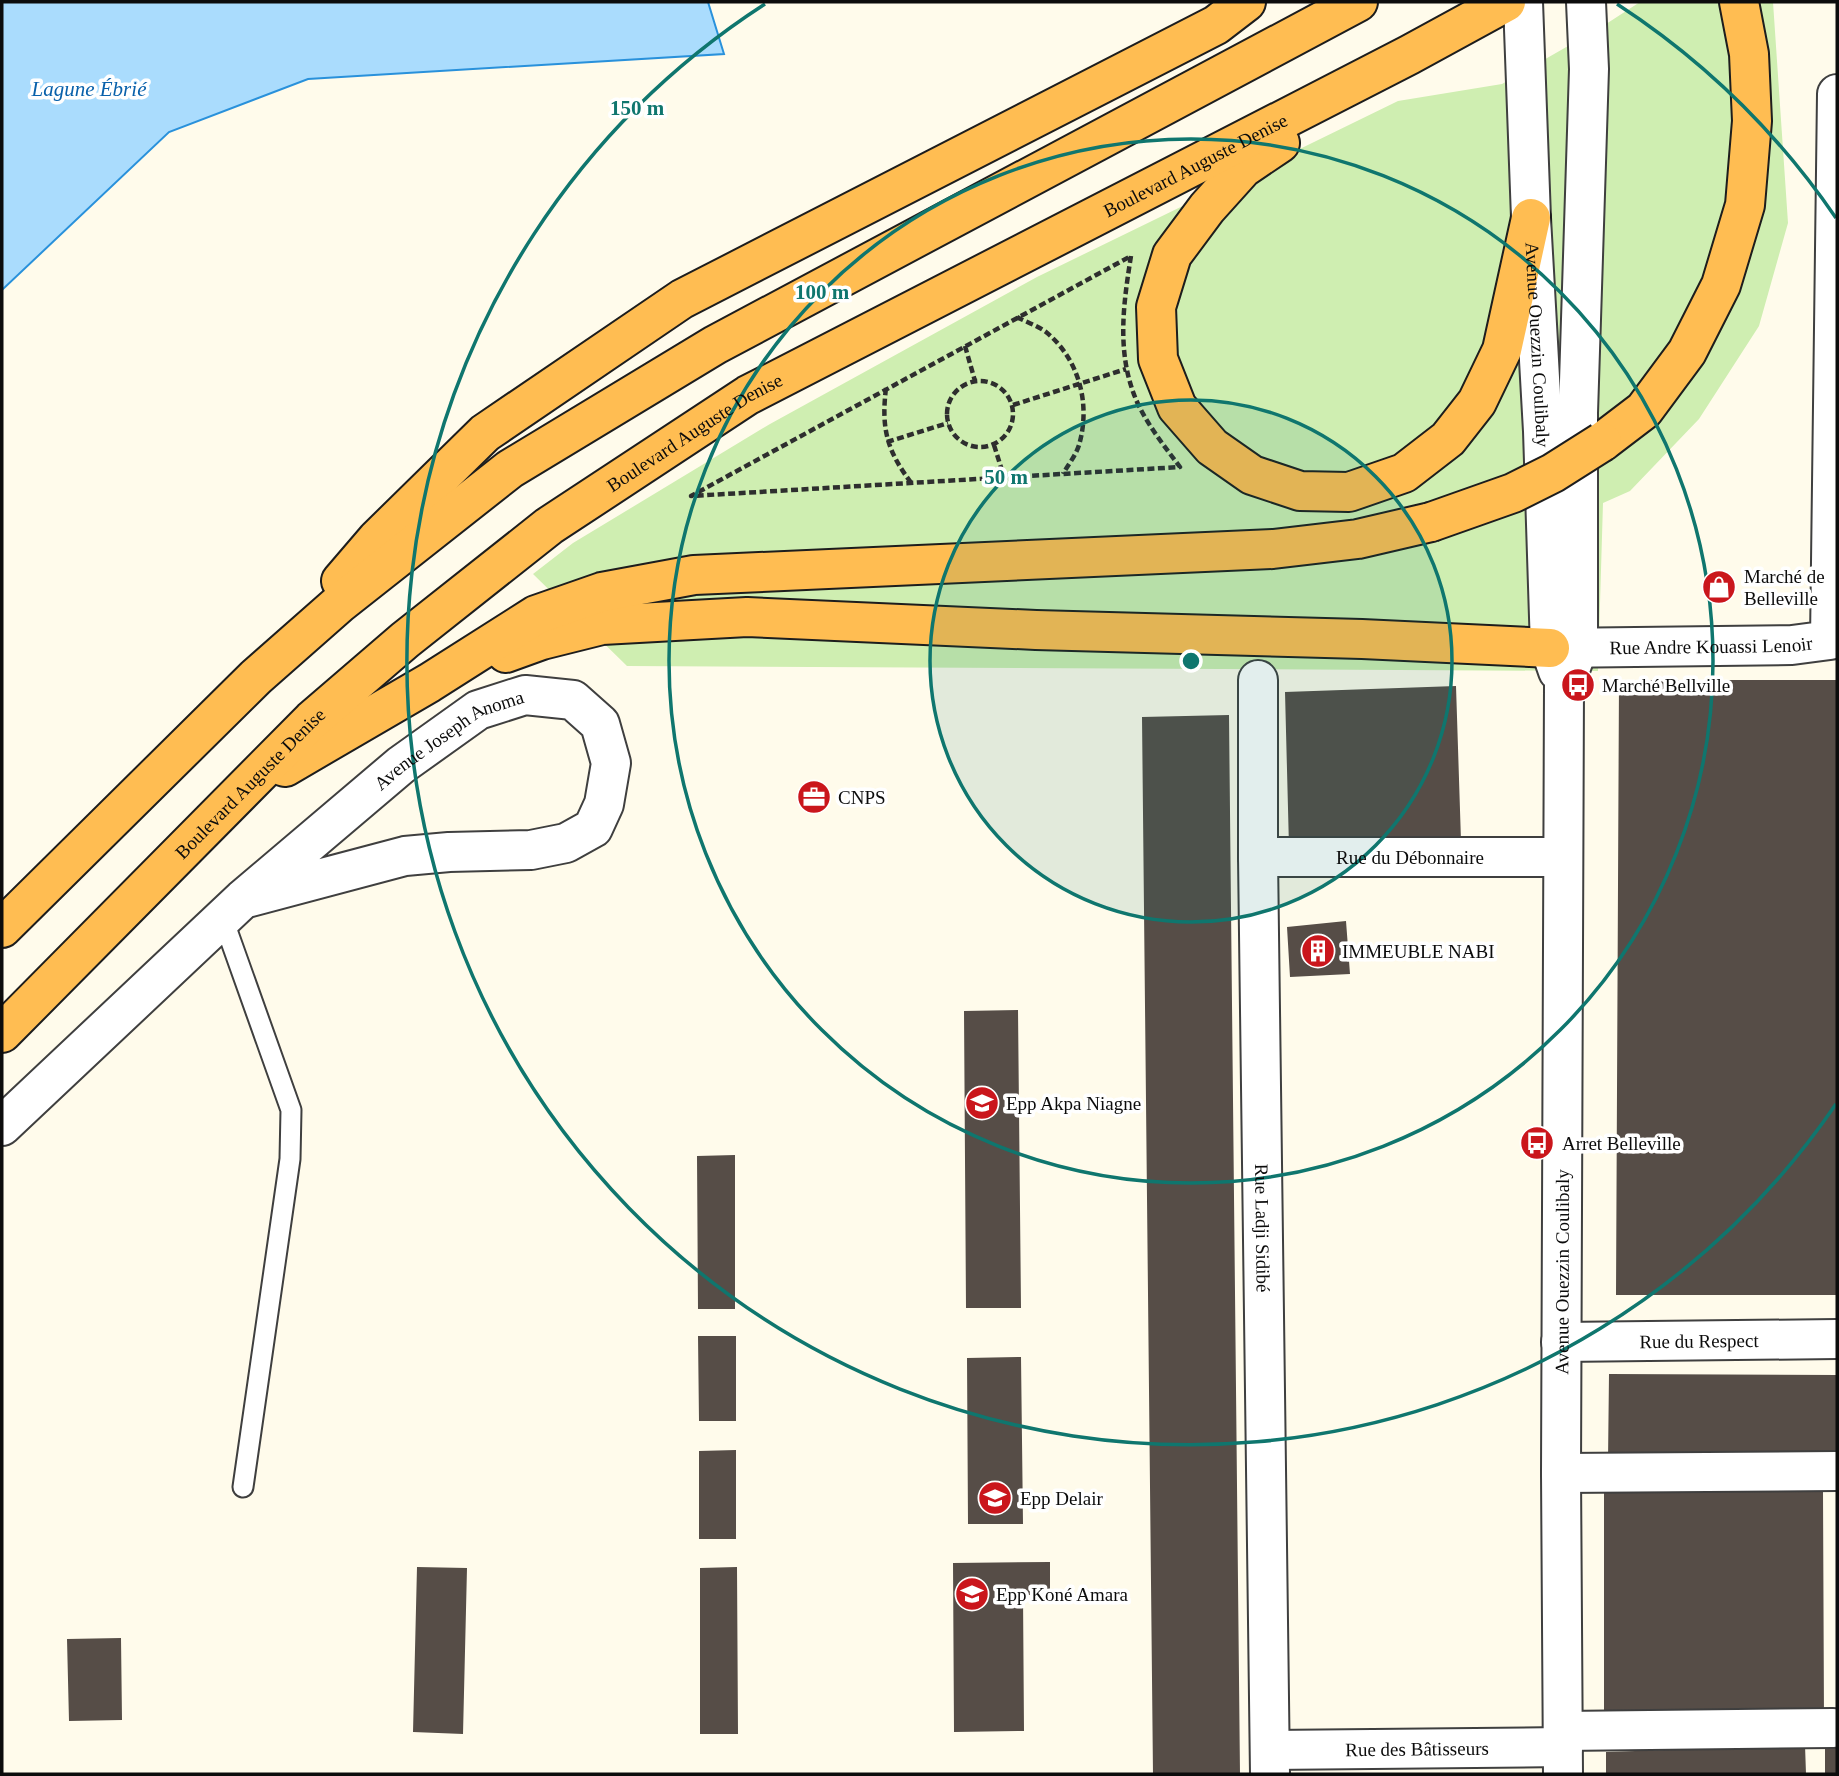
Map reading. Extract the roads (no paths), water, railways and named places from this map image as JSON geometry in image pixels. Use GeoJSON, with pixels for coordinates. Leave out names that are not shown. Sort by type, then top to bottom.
{"type":"FeatureCollection","features":[{"type":"Feature","properties":{"kind":"highway"},"geometry":{"type":"LineString","coordinates":[[256,677],[377,539],[485,433],[682,299],[1216,24],[1246,2]]}},
{"type":"Feature","properties":{"kind":"highway"},"geometry":{"type":"LineString","coordinates":[[2,928],[256,677],[340,604],[510,469],[715,345],[1358,2]]}},
{"type":"Feature","properties":{"kind":"highway","name":"Boulevard Auguste Denise"},"geometry":{"type":"LineString","coordinates":[[2,1033],[312,720],[405,640],[549,526],[748,395],[1409,55],[1506,2]]}},
{"type":"Feature","properties":{"kind":"highway"},"geometry":{"type":"LineString","coordinates":[[241,793],[429,683],[537,615],[602,592],[694,575],[1273,549],[1358,539],[1431,522],[1513,493],[1553,473],[1602,442],[1644,410],[1687,352],[1721,285],[1745,205],[1752,121],[1749,54],[1739,2]]}},
{"type":"Feature","properties":{"kind":"highway"},"geometry":{"type":"LineString","coordinates":[[1409,55],[1243,168],[1207,208],[1172,255],[1142,364],[1212,447],[1252,475],[1300,491],[1349,492],[1404,473],[1448,439],[1477,402],[1502,351],[1531,218]]}},
{"type":"Feature","properties":{"kind":"highway"},"geometry":{"type":"LineString","coordinates":[[429,683],[542,640],[602,625],[747,617],[1564,648]]}},
{"type":"Feature","properties":{"kind":"street","name":"Avenue Ouezzin Coulibaly"},"geometry":{"type":"LineString","coordinates":[[1523,2],[1543,431],[1564,648]]}},
{"type":"Feature","properties":{"kind":"street","name":"Avenue Ouezzin Coulibaly"},"geometry":{"type":"LineString","coordinates":[[1563,1751],[1561,1342],[1564,648],[1578,413],[1589,69],[1586,2]]}},
{"type":"Feature","properties":{"kind":"street","name":"Rue Andre Kouassi Lenoir"},"geometry":{"type":"LineString","coordinates":[[1564,648],[1792,645],[1834,640],[1837,94]]}},
{"type":"Feature","properties":{"kind":"street","name":"Rue Ladji Sidibé"},"geometry":{"type":"LineString","coordinates":[[1258,680],[1270,1762]]}},
{"type":"Feature","properties":{"kind":"street","name":"Avenue Joseph Anoma"},"geometry":{"type":"LineString","coordinates":[[2,1126],[233,909],[401,765],[478,710],[525,695],[573,700],[600,724],[611,763],[604,804],[593,828],[566,843],[531,850],[405,856],[233,909]]}},
{"type":"Feature","properties":{"kind":"street","name":"Rue du Débonnaire"},"geometry":{"type":"LineString","coordinates":[[1258,857],[1563,857]]}},
{"type":"Feature","properties":{"kind":"street","name":"Rue du Respect"},"geometry":{"type":"LineString","coordinates":[[1561,1342],[1837,1339]]}},
{"type":"Feature","properties":{"kind":"street"},"geometry":{"type":"LineString","coordinates":[[1561,1473],[1837,1471]]}},
{"type":"Feature","properties":{"kind":"street","name":"Rue des Bâtisseurs"},"geometry":{"type":"LineString","coordinates":[[1270,1762],[1563,1751],[1833,1728]]}},
{"type":"Feature","properties":{"kind":"lane"},"geometry":{"type":"LineString","coordinates":[[233,909],[290,1110],[290,1159],[243,1486]]}},
{"type":"Feature","properties":{"kind":"water","name":"Lagune Ébrié"},"geometry":{"type":"Polygon","coordinates":[[[2,2],[708,2],[724,54],[308,79],[169,132],[2,290],[2,2]]]}},
{"type":"Feature","properties":{"kind":"place","name":"Marché de Belleville"},"geometry":{"type":"Point","coordinates":[1719,587]}},
{"type":"Feature","properties":{"kind":"place","name":"Marché Bellville"},"geometry":{"type":"Point","coordinates":[1578,685]}},
{"type":"Feature","properties":{"kind":"place","name":"CNPS"},"geometry":{"type":"Point","coordinates":[814,797]}},
{"type":"Feature","properties":{"kind":"place","name":"IMMEUBLE NABI"},"geometry":{"type":"Point","coordinates":[1318,951]}},
{"type":"Feature","properties":{"kind":"place","name":"Epp Akpa Niagne"},"geometry":{"type":"Point","coordinates":[982,1103]}},
{"type":"Feature","properties":{"kind":"place","name":"Arret Belleville"},"geometry":{"type":"Point","coordinates":[1537,1143]}},
{"type":"Feature","properties":{"kind":"place","name":"Epp Delair"},"geometry":{"type":"Point","coordinates":[995,1498]}},
{"type":"Feature","properties":{"kind":"place","name":"Epp Koné Amara"},"geometry":{"type":"Point","coordinates":[972,1594]}}]}
